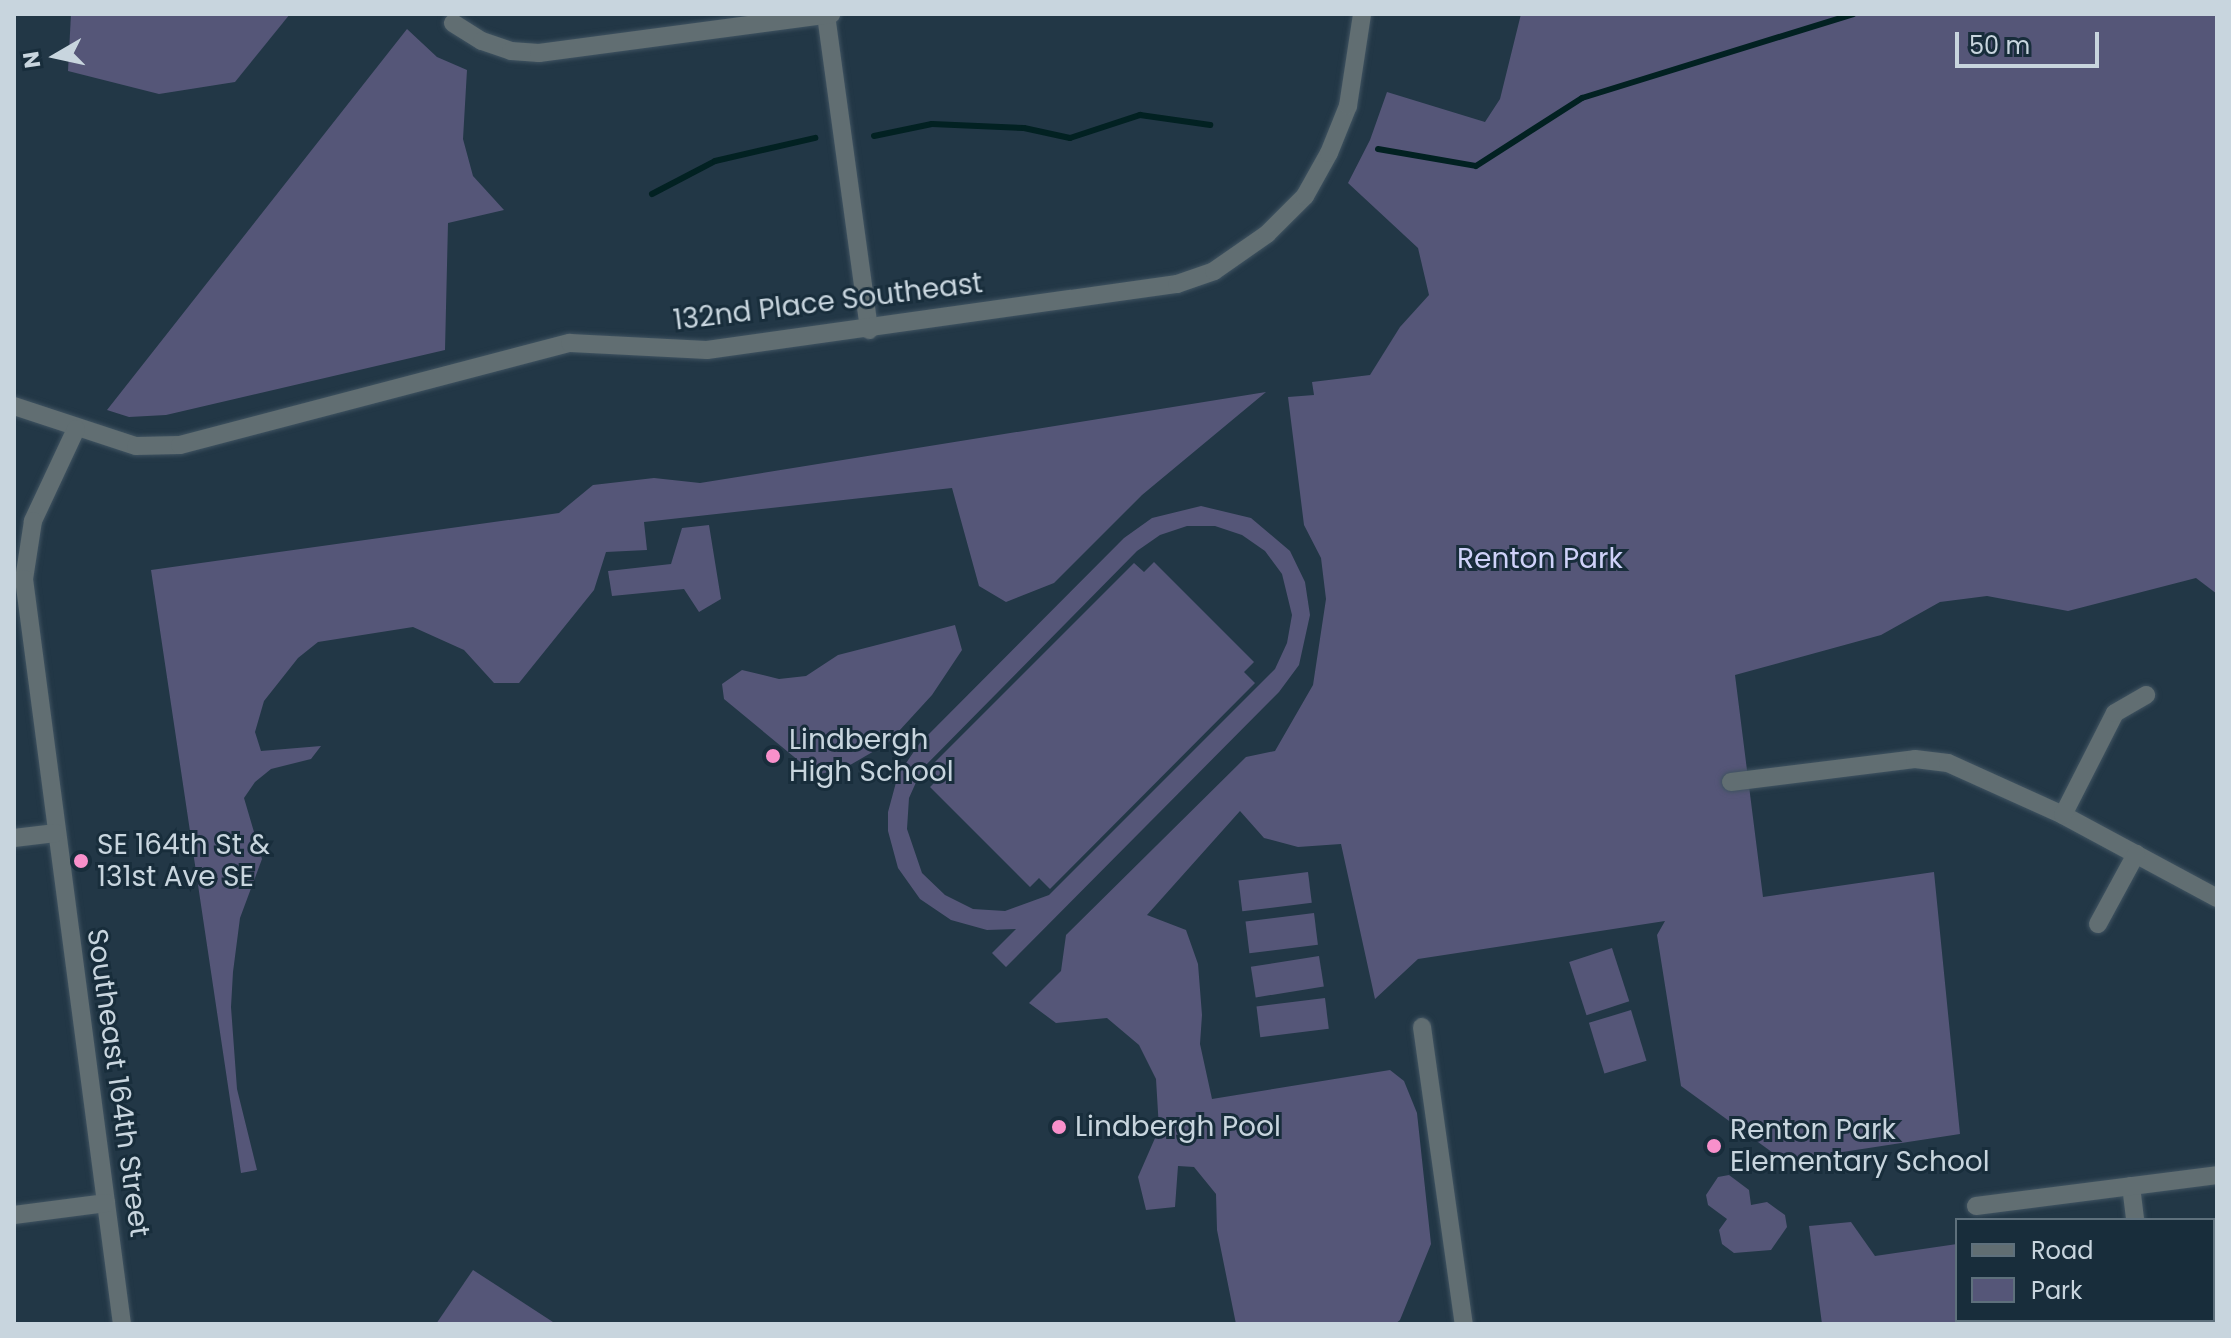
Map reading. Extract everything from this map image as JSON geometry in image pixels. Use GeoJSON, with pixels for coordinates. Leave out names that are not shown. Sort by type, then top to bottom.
{"type":"FeatureCollection","features":[{"type":"Feature","properties":{"kind":"street"},"geometry":{"type":"LineString","coordinates":[[453,23],[482,41],[511,51],[539,53],[828,14],[869,330]]}},
{"type":"Feature","properties":{"kind":"street","name":"132nd Place Southeast"},"geometry":{"type":"LineString","coordinates":[[14,406],[76,429],[136,446],[180,445],[570,343],[707,350],[869,330],[1177,284],[1214,271],[1267,234],[1305,196],[1329,153],[1348,106],[1362,14]]}},
{"type":"Feature","properties":{"kind":"street","name":"Southeast 164th Street"},"geometry":{"type":"LineString","coordinates":[[76,429],[33,521],[24,579],[122,1324]]}},
{"type":"Feature","properties":{"kind":"street"},"geometry":{"type":"LineString","coordinates":[[2063,815],[2115,713],[2146,695]]}},
{"type":"Feature","properties":{"kind":"street"},"geometry":{"type":"LineString","coordinates":[[1731,782],[1915,759],[1948,763],[2063,815],[2217,898]]}},
{"type":"Feature","properties":{"kind":"street"},"geometry":{"type":"LineString","coordinates":[[14,838],[56,833]]}},
{"type":"Feature","properties":{"kind":"street"},"geometry":{"type":"LineString","coordinates":[[2098,924],[2136,854]]}},
{"type":"Feature","properties":{"kind":"street"},"geometry":{"type":"LineString","coordinates":[[1422,1027],[1464,1324]]}},
{"type":"Feature","properties":{"kind":"street"},"geometry":{"type":"LineString","coordinates":[[1976,1206],[2217,1175]]}},
{"type":"Feature","properties":{"kind":"street"},"geometry":{"type":"LineString","coordinates":[[2131,1186],[2135,1218]]}},
{"type":"Feature","properties":{"kind":"street"},"geometry":{"type":"LineString","coordinates":[[14,1215],[106,1203]]}},
{"type":"Feature","properties":{"kind":"green space"},"geometry":{"type":"Polygon","coordinates":[[[71,14],[290,14],[235,82],[159,94],[68,71],[71,14]]]}},
{"type":"Feature","properties":{"kind":"green space","name":"Renton Park"},"geometry":{"type":"Polygon","coordinates":[[[1521,14],[2217,14],[2217,594],[2196,578],[2068,611],[1987,596],[1940,602],[1881,635],[1735,675],[1763,897],[1934,872],[1960,1134],[1784,1161],[1681,1086],[1657,935],[1665,921],[1418,959],[1375,999],[1341,844],[1298,847],[1264,838],[1240,811],[1147,915],[1186,930],[1198,964],[1202,1015],[1200,1044],[1212,1099],[1390,1070],[1404,1081],[1417,1113],[1431,1244],[1400,1320],[1395,1324],[1236,1324],[1217,1230],[1216,1194],[1194,1167],[1178,1166],[1175,1207],[1146,1210],[1138,1177],[1159,1129],[1156,1079],[1139,1045],[1107,1018],[1056,1023],[1029,1003],[1061,971],[1066,935],[1246,757],[1275,751],[1313,685],[1326,599],[1321,558],[1304,525],[1288,397],[1314,395],[1312,382],[1370,375],[1400,327],[1429,295],[1418,248],[1348,183],[1370,140],[1387,92],[1485,122],[1500,99],[1521,14]]]}},
{"type":"Feature","properties":{"kind":"green space"},"geometry":{"type":"Polygon","coordinates":[[[407,29],[437,57],[467,70],[463,139],[473,176],[504,210],[448,223],[445,350],[166,415],[129,417],[107,410],[407,29]]]}},
{"type":"Feature","properties":{"kind":"green space"},"geometry":{"type":"Polygon","coordinates":[[[1266,392],[1142,495],[1054,583],[1006,602],[979,586],[952,488],[644,522],[647,550],[606,552],[594,590],[519,683],[494,683],[464,650],[413,627],[318,642],[298,658],[264,701],[255,732],[261,751],[321,746],[311,759],[271,769],[255,782],[244,798],[262,859],[240,918],[233,972],[231,1007],[237,1089],[257,1170],[241,1173],[151,570],[559,513],[593,485],[654,478],[700,483],[1266,392]]]}},
{"type":"Feature","properties":{"kind":"green space"},"geometry":{"type":"Polygon","coordinates":[[[1201,506],[1251,518],[1290,551],[1305,582],[1310,615],[1299,665],[1279,692],[1006,967],[992,953],[1016,929],[987,930],[951,920],[920,899],[898,868],[888,831],[888,812],[898,775],[919,744],[1124,538],[1152,518],[1201,506]],[[1187,526],[1160,535],[1137,551],[922,769],[909,798],[907,829],[922,873],[945,895],[973,909],[1005,911],[1049,895],[1275,669],[1287,643],[1292,615],[1282,574],[1265,551],[1242,535],[1215,526],[1187,526]]]}},
{"type":"Feature","properties":{"kind":"green space"},"geometry":{"type":"Polygon","coordinates":[[[709,525],[721,599],[699,612],[684,589],[612,596],[608,571],[671,564],[682,528],[709,525]]]}},
{"type":"Feature","properties":{"kind":"green space"},"geometry":{"type":"Polygon","coordinates":[[[1154,562],[1254,662],[1244,672],[1255,683],[1050,889],[1039,878],[1030,887],[930,787],[939,778],[929,768],[1134,563],[1144,572],[1154,562]]]}},
{"type":"Feature","properties":{"kind":"green space"},"geometry":{"type":"Polygon","coordinates":[[[955,625],[962,650],[932,695],[888,743],[845,768],[816,775],[724,699],[722,684],[742,670],[779,679],[806,676],[838,655],[955,625]]]}},
{"type":"Feature","properties":{"kind":"green space"},"geometry":{"type":"Polygon","coordinates":[[[1308,872],[1312,903],[1242,911],[1239,881],[1308,872]]]}},
{"type":"Feature","properties":{"kind":"green space"},"geometry":{"type":"Polygon","coordinates":[[[1314,913],[1318,945],[1249,953],[1246,921],[1314,913]]]}},
{"type":"Feature","properties":{"kind":"green space"},"geometry":{"type":"Polygon","coordinates":[[[1612,948],[1629,1001],[1587,1015],[1569,962],[1612,948]]]}},
{"type":"Feature","properties":{"kind":"green space"},"geometry":{"type":"Polygon","coordinates":[[[1319,956],[1324,987],[1256,997],[1251,967],[1319,956]]]}},
{"type":"Feature","properties":{"kind":"green space"},"geometry":{"type":"Polygon","coordinates":[[[1325,998],[1329,1029],[1260,1037],[1257,1006],[1325,998]]]}},
{"type":"Feature","properties":{"kind":"green space"},"geometry":{"type":"Polygon","coordinates":[[[1631,1010],[1646,1061],[1604,1074],[1589,1023],[1631,1010]]]}},
{"type":"Feature","properties":{"kind":"green space"},"geometry":{"type":"Polygon","coordinates":[[[1729,1175],[1749,1190],[1751,1205],[1767,1202],[1785,1215],[1787,1227],[1771,1250],[1734,1253],[1722,1244],[1719,1230],[1727,1219],[1708,1205],[1706,1195],[1718,1177],[1729,1175]]]}},
{"type":"Feature","properties":{"kind":"green space"},"geometry":{"type":"Polygon","coordinates":[[[1851,1222],[1875,1256],[1955,1244],[1955,1322],[1987,1324],[1822,1324],[1809,1226],[1851,1222]]]}},
{"type":"Feature","properties":{"kind":"green space"},"geometry":{"type":"Polygon","coordinates":[[[473,1270],[556,1324],[436,1324],[473,1270]]]}},
{"type":"Feature","properties":{"kind":"waterway"},"geometry":{"type":"LineString","coordinates":[[1378,149],[1476,166],[1582,98],[1853,14]]}},
{"type":"Feature","properties":{"kind":"waterway"},"geometry":{"type":"LineString","coordinates":[[874,136],[932,124],[1024,128],[1070,138],[1140,115],[1210,125]]}},
{"type":"Feature","properties":{"kind":"waterway"},"geometry":{"type":"LineString","coordinates":[[652,194],[715,161],[815,138]]}},
{"type":"Feature","properties":{"kind":"place","name":"Lindbergh High School"},"geometry":{"type":"Point","coordinates":[773,756]}},
{"type":"Feature","properties":{"kind":"place","name":"SE 164th St & 131st Ave SE"},"geometry":{"type":"Point","coordinates":[81,861]}},
{"type":"Feature","properties":{"kind":"place","name":"Lindbergh Pool"},"geometry":{"type":"Point","coordinates":[1059,1127]}},
{"type":"Feature","properties":{"kind":"place","name":"Renton Park Elementary School"},"geometry":{"type":"Point","coordinates":[1714,1146]}}]}
